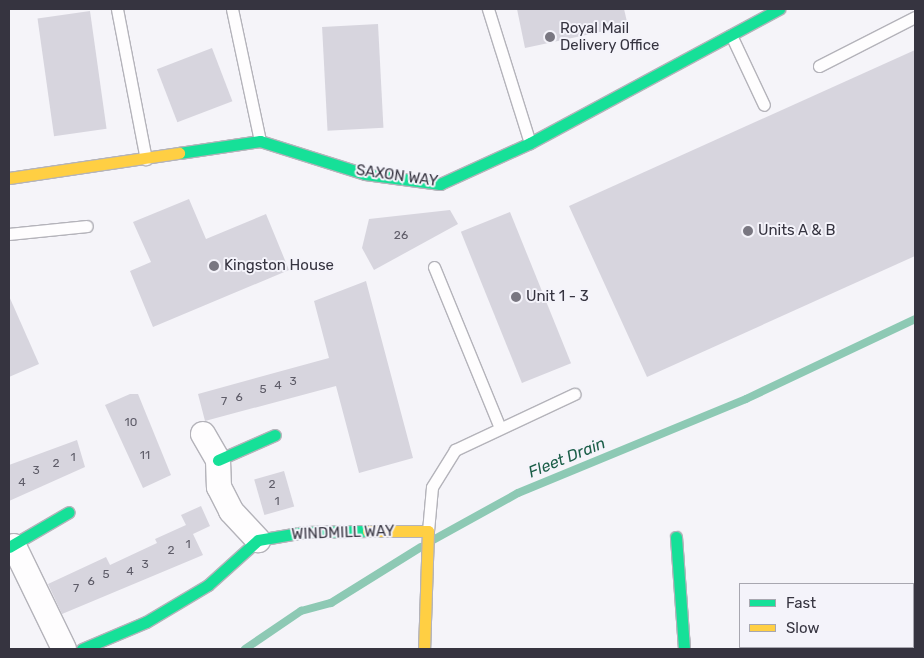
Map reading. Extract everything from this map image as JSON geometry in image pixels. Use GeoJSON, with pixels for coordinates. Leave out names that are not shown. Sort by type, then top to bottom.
{"type":"FeatureCollection","features":[{"type":"Feature","properties":{"kind":"street","name":"SAXON WAY"},"geometry":{"type":"LineString","coordinates":[[9,178],[260,141],[365,174],[440,184],[530,143],[779,9]]}},
{"type":"Feature","properties":{"kind":"street"},"geometry":{"type":"LineString","coordinates":[[82,649],[146,622],[208,585],[258,540],[231,511],[219,487],[218,460],[202,434]]}},
{"type":"Feature","properties":{"kind":"street"},"geometry":{"type":"LineString","coordinates":[[218,460],[275,435]]}},
{"type":"Feature","properties":{"kind":"street"},"geometry":{"type":"LineString","coordinates":[[64,649],[11,546],[28,532],[69,512]]}},
{"type":"Feature","properties":{"kind":"street","name":"WINDMILL WAY"},"geometry":{"type":"LineString","coordinates":[[258,540],[306,532],[428,531]]}},
{"type":"Feature","properties":{"kind":"street"},"geometry":{"type":"LineString","coordinates":[[424,649],[428,531]]}},
{"type":"Feature","properties":{"kind":"street"},"geometry":{"type":"LineString","coordinates":[[676,537],[684,649]]}},
{"type":"Feature","properties":{"kind":"lane"},"geometry":{"type":"LineString","coordinates":[[117,9],[146,159]]}},
{"type":"Feature","properties":{"kind":"lane"},"geometry":{"type":"LineString","coordinates":[[232,9],[260,141]]}},
{"type":"Feature","properties":{"kind":"lane"},"geometry":{"type":"LineString","coordinates":[[488,9],[530,143]]}},
{"type":"Feature","properties":{"kind":"lane"},"geometry":{"type":"LineString","coordinates":[[819,66],[915,17]]}},
{"type":"Feature","properties":{"kind":"lane"},"geometry":{"type":"LineString","coordinates":[[731,35],[764,106]]}},
{"type":"Feature","properties":{"kind":"lane"},"geometry":{"type":"LineString","coordinates":[[9,234],[86,226]]}},
{"type":"Feature","properties":{"kind":"lane"},"geometry":{"type":"LineString","coordinates":[[434,266],[500,428]]}},
{"type":"Feature","properties":{"kind":"lane"},"geometry":{"type":"LineString","coordinates":[[428,531],[432,488],[455,450],[574,394]]}},
{"type":"Feature","properties":{"kind":"building","name":"Royal Mail Delivery Office"},"geometry":{"type":"Polygon","coordinates":[[[517,9],[624,9],[628,26],[525,48],[517,9]]]}},
{"type":"Feature","properties":{"kind":"building"},"geometry":{"type":"Polygon","coordinates":[[[90,11],[107,129],[54,136],[38,18],[90,11]]]}},
{"type":"Feature","properties":{"kind":"building"},"geometry":{"type":"Polygon","coordinates":[[[378,24],[383,128],[328,131],[322,27],[378,24]]]}},
{"type":"Feature","properties":{"kind":"building"},"geometry":{"type":"Polygon","coordinates":[[[212,48],[232,101],[177,122],[157,69],[212,48]]]}},
{"type":"Feature","properties":{"kind":"building","name":"Units A & B"},"geometry":{"type":"Polygon","coordinates":[[[915,50],[915,256],[647,377],[569,206],[915,50]]]}},
{"type":"Feature","properties":{"kind":"building","name":"Kingston House"},"geometry":{"type":"Polygon","coordinates":[[[189,199],[206,239],[266,214],[289,270],[153,327],[130,271],[151,262],[133,222],[189,199]]]}},
{"type":"Feature","properties":{"kind":"building"},"geometry":{"type":"Polygon","coordinates":[[[450,210],[458,224],[374,270],[362,248],[369,219],[450,210]]]}},
{"type":"Feature","properties":{"kind":"building","name":"Unit 1 - 3"},"geometry":{"type":"Polygon","coordinates":[[[510,212],[571,363],[522,383],[461,232],[510,212]]]}},
{"type":"Feature","properties":{"kind":"building"},"geometry":{"type":"Polygon","coordinates":[[[366,281],[413,458],[359,473],[336,386],[205,421],[198,394],[329,358],[314,301],[366,281]]]}},
{"type":"Feature","properties":{"kind":"building"},"geometry":{"type":"Polygon","coordinates":[[[9,296],[39,364],[9,377],[9,296]]]}},
{"type":"Feature","properties":{"kind":"building"},"geometry":{"type":"Polygon","coordinates":[[[130,394],[138,394],[171,475],[143,488],[105,405],[130,394]]]}},
{"type":"Feature","properties":{"kind":"building"},"geometry":{"type":"Polygon","coordinates":[[[77,440],[85,467],[9,501],[9,465],[77,440]]]}},
{"type":"Feature","properties":{"kind":"building"},"geometry":{"type":"Polygon","coordinates":[[[284,471],[294,507],[264,515],[254,480],[284,471]]]}},
{"type":"Feature","properties":{"kind":"building"},"geometry":{"type":"Polygon","coordinates":[[[201,506],[210,526],[193,534],[203,555],[62,614],[48,584],[106,557],[110,565],[157,543],[155,539],[186,525],[181,515],[201,506]]]}},
{"type":"Feature","properties":{"kind":"waterway","name":"Fleet Drain"},"geometry":{"type":"LineString","coordinates":[[433,540],[518,493],[746,399],[915,319]]}},
{"type":"Feature","properties":{"kind":"waterway","name":"Fleet Drain"},"geometry":{"type":"LineString","coordinates":[[245,649],[301,611],[331,603],[421,547]]}},
{"type":"Feature","properties":{"kind":"traffic: fast"},"geometry":{"type":"LineString","coordinates":[[179,153],[260,141],[365,174],[440,184],[530,143],[779,9]]}},
{"type":"Feature","properties":{"kind":"traffic: fast"},"geometry":{"type":"LineString","coordinates":[[218,460],[275,435]]}},
{"type":"Feature","properties":{"kind":"traffic: fast"},"geometry":{"type":"LineString","coordinates":[[9,547],[69,512]]}},
{"type":"Feature","properties":{"kind":"traffic: fast"},"geometry":{"type":"LineString","coordinates":[[82,649],[146,622],[208,585],[258,540],[305,532],[368,531]]}},
{"type":"Feature","properties":{"kind":"traffic: fast"},"geometry":{"type":"LineString","coordinates":[[676,537],[684,649]]}},
{"type":"Feature","properties":{"kind":"traffic: slow"},"geometry":{"type":"LineString","coordinates":[[9,178],[179,153]]}},
{"type":"Feature","properties":{"kind":"traffic: slow"},"geometry":{"type":"LineString","coordinates":[[368,531],[428,531],[424,649]]}},
{"type":"Feature","properties":{"kind":"place","name":"Royal Mail Delivery Office"},"geometry":{"type":"Point","coordinates":[550,37]}},
{"type":"Feature","properties":{"kind":"place","name":"Units A & B"},"geometry":{"type":"Point","coordinates":[748,231]}},
{"type":"Feature","properties":{"kind":"place","name":"Kingston House"},"geometry":{"type":"Point","coordinates":[214,266]}},
{"type":"Feature","properties":{"kind":"place","name":"Unit 1 - 3"},"geometry":{"type":"Point","coordinates":[516,297]}}]}
